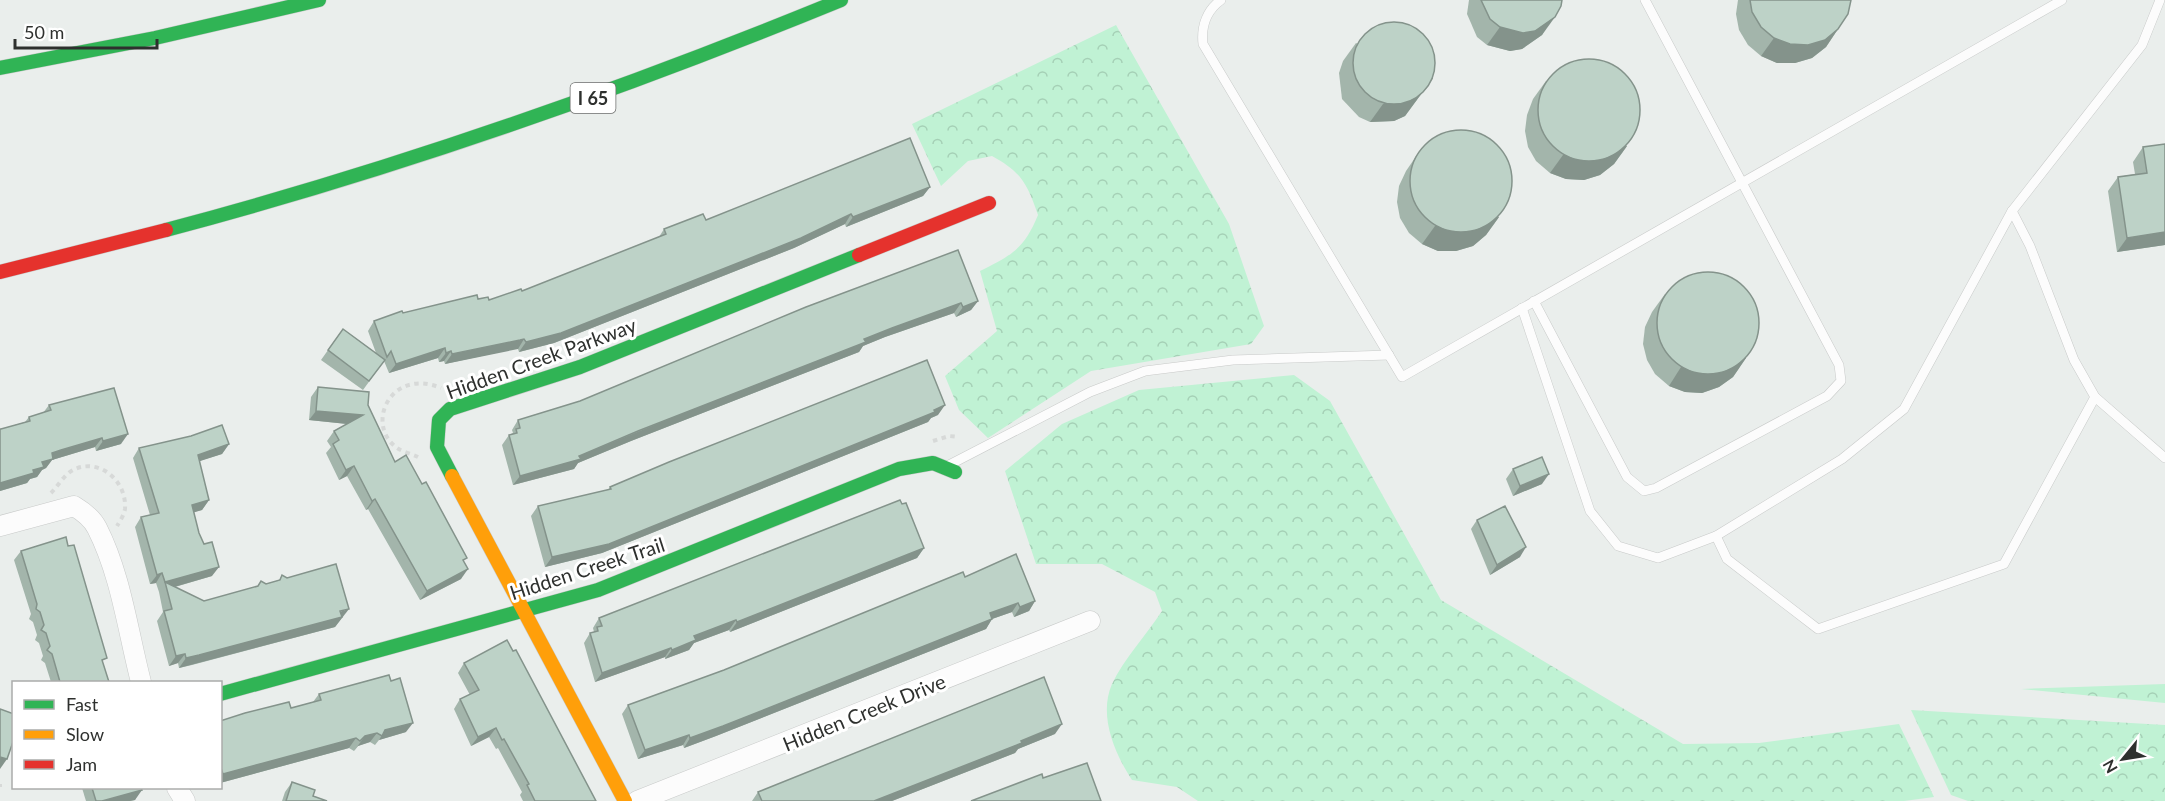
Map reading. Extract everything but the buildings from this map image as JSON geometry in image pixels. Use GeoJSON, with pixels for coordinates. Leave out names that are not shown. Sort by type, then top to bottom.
{"type":"FeatureCollection","features":[{"type":"Feature","properties":{"kind":"main road"},"geometry":{"type":"LineString","coordinates":[[0,68],[155,38],[320,0]]}},
{"type":"Feature","properties":{"kind":"main road","name":"I 65"},"geometry":{"type":"LineString","coordinates":[[0,272],[228,215],[460,145],[628,85],[841,0]]}},
{"type":"Feature","properties":{"kind":"main road","name":"Hidden Creek Parkway"},"geometry":{"type":"LineString","coordinates":[[625,801],[436,447],[436,431],[444,414],[462,404],[509,392],[580,367],[989,203]]}},
{"type":"Feature","properties":{"kind":"main road","name":"Hidden Creek Trail"},"geometry":{"type":"LineString","coordinates":[[222,693],[355,654],[522,611],[623,581],[900,470],[921,464],[951,469]]}},
{"type":"Feature","properties":{"kind":"street"},"geometry":{"type":"LineString","coordinates":[[0,526],[74,506],[87,514],[97,528],[113,571],[141,681]]}},
{"type":"Feature","properties":{"kind":"street","name":"Hidden Creek Drive"},"geometry":{"type":"LineString","coordinates":[[637,801],[1090,621]]}},
{"type":"Feature","properties":{"kind":"lane"},"geometry":{"type":"LineString","coordinates":[[1221,0],[1211,7],[1202,30],[1203,44],[1402,377],[2062,0]]}},
{"type":"Feature","properties":{"kind":"lane"},"geometry":{"type":"LineString","coordinates":[[1534,302],[1627,477],[1644,491],[1656,488],[1827,396],[1841,381],[1839,365],[1645,0]]}},
{"type":"Feature","properties":{"kind":"lane"},"geometry":{"type":"LineString","coordinates":[[1522,308],[1590,511],[1618,546],[1658,558],[1716,536],[1842,459],[1904,409],[2012,211],[2142,45],[2160,0]]}},
{"type":"Feature","properties":{"kind":"lane"},"geometry":{"type":"LineString","coordinates":[[2012,211],[2030,246],[2074,360],[2095,397],[2165,458]]}},
{"type":"Feature","properties":{"kind":"lane"},"geometry":{"type":"LineString","coordinates":[[951,469],[1090,392],[1145,371],[1233,360],[1389,355]]}},
{"type":"Feature","properties":{"kind":"lane"},"geometry":{"type":"LineString","coordinates":[[1716,536],[1727,559],[1818,629],[2004,564],[2095,397]]}},
{"type":"Feature","properties":{"kind":"path"},"geometry":{"type":"LineString","coordinates":[[422,459],[393,444],[385,428],[383,411],[393,393],[409,384],[429,383],[449,392]]}},
{"type":"Feature","properties":{"kind":"path"},"geometry":{"type":"LineString","coordinates":[[924,445],[949,436],[959,437]]}},
{"type":"Feature","properties":{"kind":"green space"},"geometry":{"type":"Polygon","coordinates":[[[1116,25],[1229,224],[1264,326],[1251,344],[1091,371],[988,438],[959,410],[945,376],[997,331],[980,271],[1016,250],[1028,236],[1038,215],[1022,180],[1010,167],[992,156],[968,161],[941,186],[912,124],[1116,25]]]}},
{"type":"Feature","properties":{"kind":"green space"},"geometry":{"type":"Polygon","coordinates":[[[1294,375],[1330,401],[1441,600],[1683,744],[1759,743],[1899,724],[1934,797],[1904,801],[1198,801],[1177,787],[1132,780],[1110,734],[1108,696],[1122,666],[1162,611],[1155,592],[1102,564],[1036,564],[1005,471],[1062,424],[1139,390],[1294,375]]]}},
{"type":"Feature","properties":{"kind":"green space"},"geometry":{"type":"Polygon","coordinates":[[[2165,684],[2165,703],[2021,689],[2165,684]]]}},
{"type":"Feature","properties":{"kind":"green space"},"geometry":{"type":"Polygon","coordinates":[[[1911,710],[2165,725],[2165,801],[1968,801],[1951,795],[1911,710]]]}},
{"type":"Feature","properties":{"kind":"traffic: fast"},"geometry":{"type":"LineString","coordinates":[[0,68],[155,38],[319,0]]}},
{"type":"Feature","properties":{"kind":"traffic: fast"},"geometry":{"type":"LineString","coordinates":[[166,230],[338,181],[508,126],[675,65],[841,0]]}},
{"type":"Feature","properties":{"kind":"traffic: fast"},"geometry":{"type":"LineString","coordinates":[[452,476],[437,447],[439,420],[450,409],[580,367],[859,255]]}},
{"type":"Feature","properties":{"kind":"traffic: fast"},"geometry":{"type":"LineString","coordinates":[[222,693],[598,590],[899,469],[933,463],[955,472]]}},
{"type":"Feature","properties":{"kind":"traffic: slow"},"geometry":{"type":"LineString","coordinates":[[452,476],[625,801]]}},
{"type":"Feature","properties":{"kind":"traffic: jam"},"geometry":{"type":"LineString","coordinates":[[859,255],[989,203]]}},
{"type":"Feature","properties":{"kind":"traffic: jam"},"geometry":{"type":"LineString","coordinates":[[0,272],[166,230]]}}]}
